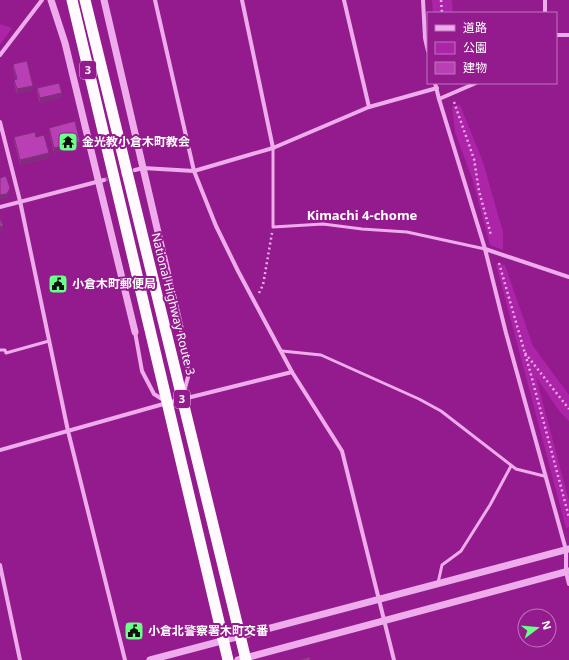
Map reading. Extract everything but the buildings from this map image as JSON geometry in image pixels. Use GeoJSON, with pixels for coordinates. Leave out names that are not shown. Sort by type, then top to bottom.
{"type":"FeatureCollection","features":[{"type":"Feature","properties":{"kind":"highway","name":"3"},"geometry":{"type":"LineString","coordinates":[[72,0],[228,660]]}},
{"type":"Feature","properties":{"kind":"highway","name":"National Highway Route 3"},"geometry":{"type":"LineString","coordinates":[[85,0],[240,635],[243,659]]}},
{"type":"Feature","properties":{"kind":"street"},"geometry":{"type":"LineString","coordinates":[[0,55],[42,0]]}},
{"type":"Feature","properties":{"kind":"street"},"geometry":{"type":"LineString","coordinates":[[51,0],[101,180],[135,332],[142,371],[154,394],[167,402]]}},
{"type":"Feature","properties":{"kind":"street"},"geometry":{"type":"LineString","coordinates":[[104,0],[187,357],[188,377],[182,398]]}},
{"type":"Feature","properties":{"kind":"street"},"geometry":{"type":"LineString","coordinates":[[155,0],[194,171],[216,226],[254,302],[282,351],[292,372],[342,451],[394,660]]}},
{"type":"Feature","properties":{"kind":"street"},"geometry":{"type":"LineString","coordinates":[[242,0],[273,148]]}},
{"type":"Feature","properties":{"kind":"street"},"geometry":{"type":"LineString","coordinates":[[344,0],[369,107]]}},
{"type":"Feature","properties":{"kind":"street"},"geometry":{"type":"LineString","coordinates":[[423,0],[425,38],[427,47]]}},
{"type":"Feature","properties":{"kind":"street"},"geometry":{"type":"LineString","coordinates":[[545,0],[546,12]]}},
{"type":"Feature","properties":{"kind":"street"},"geometry":{"type":"LineString","coordinates":[[557,35],[569,35]]}},
{"type":"Feature","properties":{"kind":"street"},"geometry":{"type":"LineString","coordinates":[[435,84],[485,249],[544,476],[567,549],[569,584]]}},
{"type":"Feature","properties":{"kind":"street"},"geometry":{"type":"LineString","coordinates":[[439,100],[474,84]]}},
{"type":"Feature","properties":{"kind":"street"},"geometry":{"type":"LineString","coordinates":[[135,170],[143,168],[194,171],[273,148],[369,107],[437,88]]}},
{"type":"Feature","properties":{"kind":"street"},"geometry":{"type":"LineString","coordinates":[[0,122],[20,201],[68,431],[125,660]]}},
{"type":"Feature","properties":{"kind":"street"},"geometry":{"type":"LineString","coordinates":[[0,207],[101,180]]}},
{"type":"Feature","properties":{"kind":"street"},"geometry":{"type":"LineString","coordinates":[[485,249],[569,277]]}},
{"type":"Feature","properties":{"kind":"street"},"geometry":{"type":"LineString","coordinates":[[0,450],[167,402],[292,372]]}},
{"type":"Feature","properties":{"kind":"street"},"geometry":{"type":"LineString","coordinates":[[150,660],[567,549]]}},
{"type":"Feature","properties":{"kind":"street"},"geometry":{"type":"LineString","coordinates":[[0,565],[20,660]]}},
{"type":"Feature","properties":{"kind":"street"},"geometry":{"type":"LineString","coordinates":[[243,659],[383,620],[568,572]]}},
{"type":"Feature","properties":{"kind":"lane"},"geometry":{"type":"LineString","coordinates":[[273,148],[273,227],[323,224],[362,229],[407,232],[485,249]]}},
{"type":"Feature","properties":{"kind":"lane"},"geometry":{"type":"LineString","coordinates":[[0,350],[5,350],[6,353],[49,341]]}},
{"type":"Feature","properties":{"kind":"lane"},"geometry":{"type":"LineString","coordinates":[[282,351],[320,356],[419,398],[441,410],[511,466],[516,469],[544,476]]}},
{"type":"Feature","properties":{"kind":"lane"},"geometry":{"type":"LineString","coordinates":[[438,583],[442,566],[461,551],[490,505],[511,466]]}},
{"type":"Feature","properties":{"kind":"path"},"geometry":{"type":"LineString","coordinates":[[441,0],[442,12]]}},
{"type":"Feature","properties":{"kind":"path"},"geometry":{"type":"LineString","coordinates":[[451,94],[474,159],[479,191],[488,221],[495,253],[500,265],[569,517]]}},
{"type":"Feature","properties":{"kind":"path"},"geometry":{"type":"LineString","coordinates":[[254,302],[263,285],[273,227]]}},
{"type":"Feature","properties":{"kind":"path"},"geometry":{"type":"LineString","coordinates":[[524,352],[569,409]]}},
{"type":"Feature","properties":{"kind":"green space"},"geometry":{"type":"Polygon","coordinates":[[[432,0],[452,0],[453,12],[433,12],[432,0]]]}},
{"type":"Feature","properties":{"kind":"green space"},"geometry":{"type":"Polygon","coordinates":[[[0,24],[12,28],[0,45],[0,24]]]}},
{"type":"Feature","properties":{"kind":"green space"},"geometry":{"type":"Polygon","coordinates":[[[460,105],[483,162],[503,232],[503,250],[490,245],[473,181],[455,132],[452,106],[460,105]]]}},
{"type":"Feature","properties":{"kind":"green space"},"geometry":{"type":"Polygon","coordinates":[[[496,264],[505,265],[533,346],[569,395],[569,421],[560,412],[536,377],[569,501],[569,527],[566,528],[496,264]]]}},
{"type":"Feature","properties":{"kind":"tunnel"},"geometry":{"type":"LineString","coordinates":[[104,180],[135,170]]}},
{"type":"Feature","properties":{"kind":"place","name":"金光教小倉木町教会"},"geometry":{"type":"Point","coordinates":[68,142]}},
{"type":"Feature","properties":{"kind":"place","name":"小倉木町郵便局"},"geometry":{"type":"Point","coordinates":[58,284]}},
{"type":"Feature","properties":{"kind":"place","name":"小倉北警察署木町交番"},"geometry":{"type":"Point","coordinates":[134,631]}},
{"type":"Feature","properties":{"kind":"district","name":"Kimachi 4-chome"},"geometry":{"type":"Point","coordinates":[362,215]}}]}
